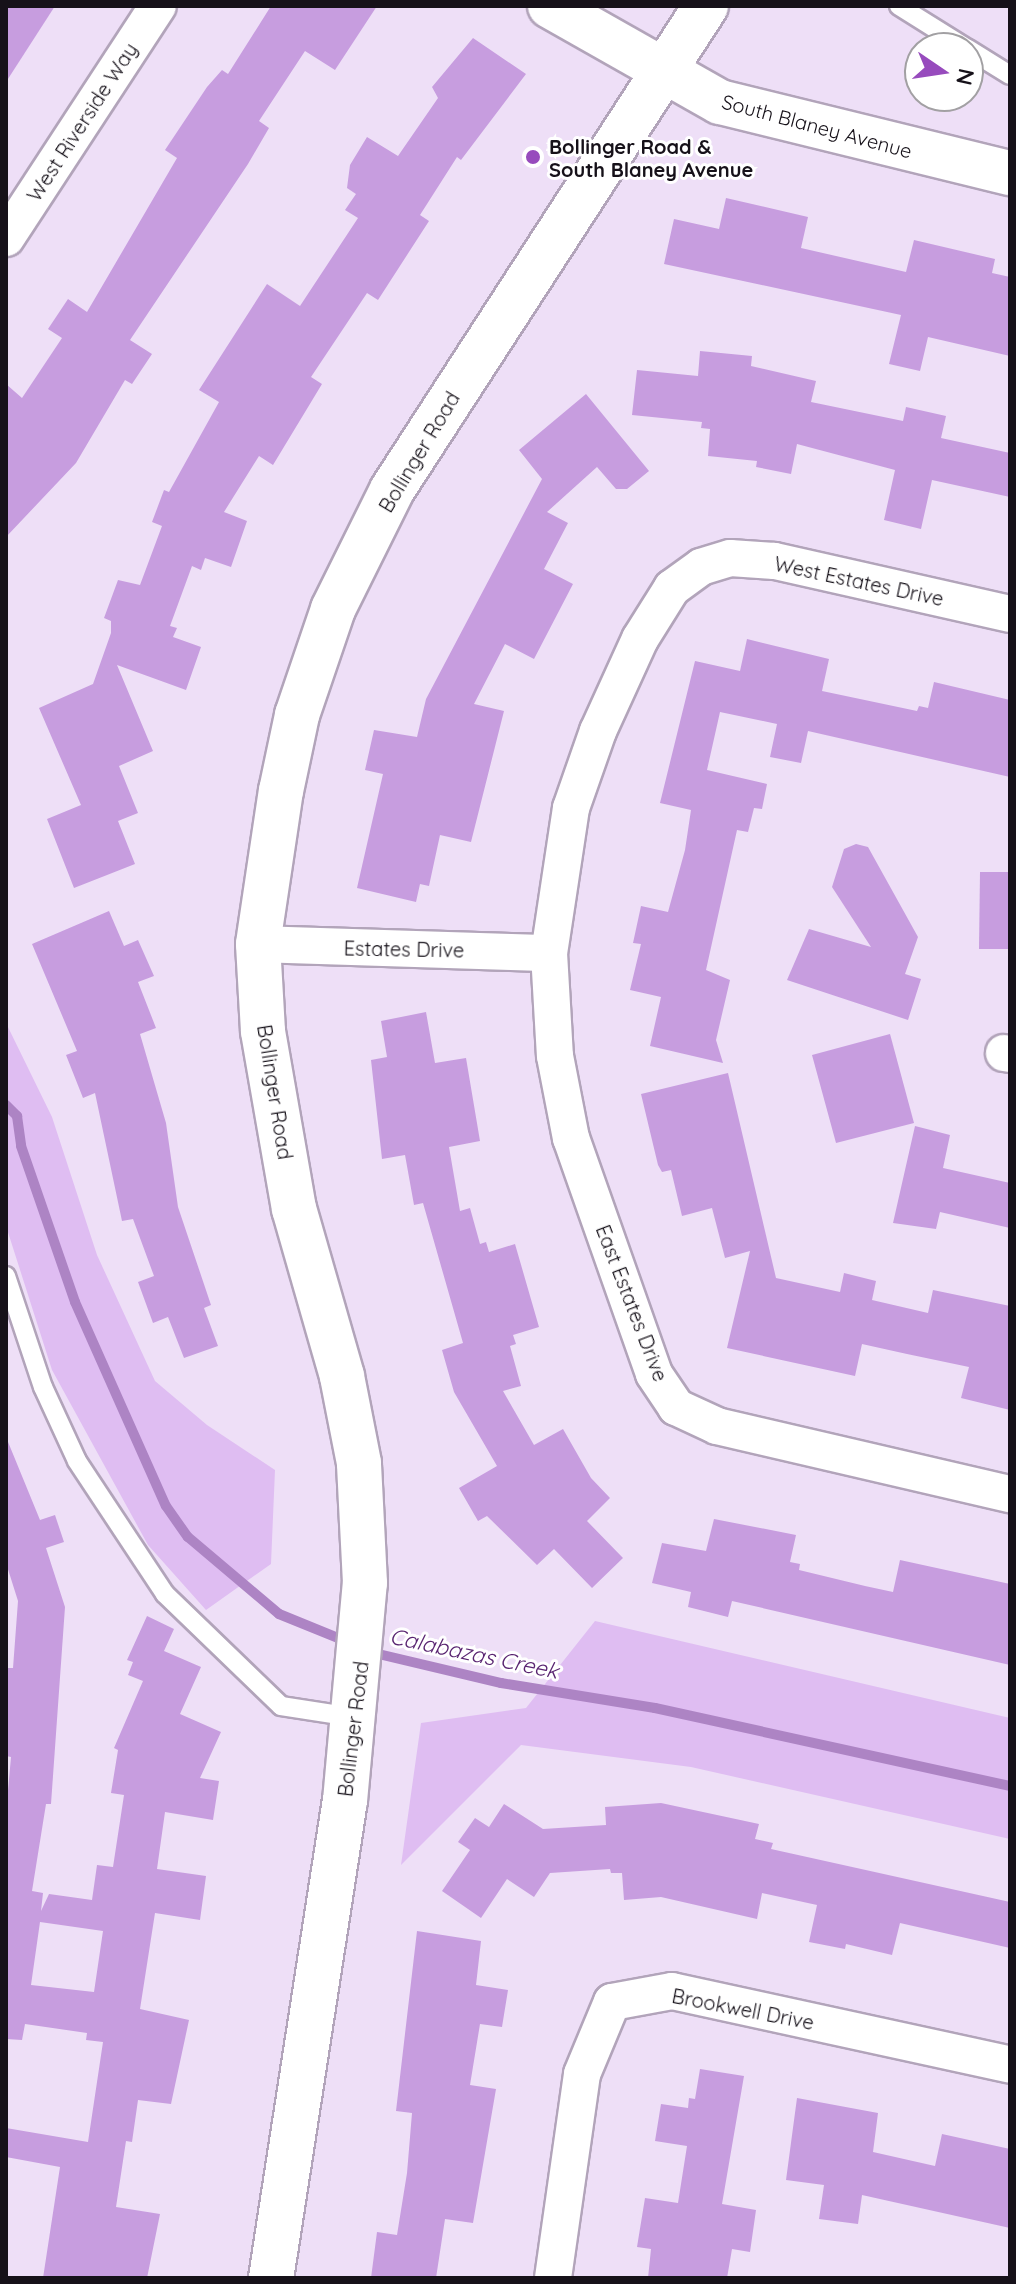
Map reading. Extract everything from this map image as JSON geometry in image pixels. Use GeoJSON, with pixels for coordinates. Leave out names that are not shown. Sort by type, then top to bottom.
{"type":"FeatureCollection","features":[{"type":"Feature","properties":{"kind":"main road","name":"South Blaney Avenue"},"geometry":{"type":"LineString","coordinates":[[550,6],[663,73],[747,110],[1010,173]]}},
{"type":"Feature","properties":{"kind":"main road","name":"Bollinger Road"},"geometry":{"type":"LineString","coordinates":[[271,2278],[356,1708],[365,1583],[359,1463],[342,1376],[294,1209],[263,1031],[258,944],[297,715],[333,609],[392,490],[706,6]]}},
{"type":"Feature","properties":{"kind":"street","name":"West Riverside Way"},"geometry":{"type":"LineString","coordinates":[[6,238],[158,6]]}},
{"type":"Feature","properties":{"kind":"street","name":"West Estates Drive"},"geometry":{"type":"LineString","coordinates":[[549,953],[571,808],[598,731],[640,639],[672,588],[701,567],[730,558],[774,561],[1010,614]]}},
{"type":"Feature","properties":{"kind":"street","name":"Estates Drive"},"geometry":{"type":"LineString","coordinates":[[258,944],[549,953]]}},
{"type":"Feature","properties":{"kind":"street","name":"East Estates Drive"},"geometry":{"type":"LineString","coordinates":[[549,953],[555,1056],[571,1138],[654,1374],[676,1407],[717,1426],[1010,1494]]}},
{"type":"Feature","properties":{"kind":"street","name":"Brookwell Drive"},"geometry":{"type":"LineString","coordinates":[[553,2278],[582,2074],[612,2002],[672,1991],[1010,2065]]}},
{"type":"Feature","properties":{"kind":"lane"},"geometry":{"type":"LineString","coordinates":[[899,6],[941,32]]}},
{"type":"Feature","properties":{"kind":"lane"},"geometry":{"type":"LineString","coordinates":[[984,59],[1010,75]]}},
{"type":"Feature","properties":{"kind":"lane"},"geometry":{"type":"LineString","coordinates":[[6,1276],[43,1387],[77,1461],[165,1594],[281,1706],[356,1708]]}},
{"type":"Feature","properties":{"kind":"shaded area"},"geometry":{"type":"Polygon","coordinates":[[[6,1023],[52,1117],[97,1255],[155,1381],[207,1425],[275,1470],[271,1564],[206,1610],[148,1545],[52,1370],[6,1226],[6,1023]]]}},
{"type":"Feature","properties":{"kind":"shaded area"},"geometry":{"type":"Polygon","coordinates":[[[595,1621],[1010,1718],[1010,1839],[691,1767],[521,1745],[401,1865],[421,1723],[526,1708],[595,1621]]]}},
{"type":"Feature","properties":{"kind":"building"},"geometry":{"type":"Polygon","coordinates":[[[6,6],[55,6],[6,82],[6,6]]]}},
{"type":"Feature","properties":{"kind":"building"},"geometry":{"type":"Polygon","coordinates":[[[271,6],[377,6],[335,70],[305,51],[259,121],[269,128],[248,164],[130,340],[152,354],[132,384],[125,380],[76,463],[6,537],[6,384],[22,398],[62,338],[48,329],[68,299],[87,312],[177,158],[165,150],[207,87],[222,70],[228,74],[271,6]]]}},
{"type":"Feature","properties":{"kind":"building"},"geometry":{"type":"Polygon","coordinates":[[[473,38],[526,74],[461,160],[457,157],[420,215],[429,221],[378,300],[367,293],[311,377],[322,384],[273,465],[259,456],[224,512],[247,521],[231,567],[205,558],[201,570],[192,566],[170,626],[177,628],[173,637],[201,647],[186,690],[117,665],[153,751],[119,766],[138,813],[118,821],[135,864],[74,888],[47,819],[81,805],[39,708],[93,684],[111,633],[111,621],[104,618],[118,580],[140,585],[162,526],[152,522],[164,490],[169,492],[219,402],[199,390],[267,284],[300,306],[358,218],[345,210],[356,194],[347,188],[350,165],[367,137],[398,156],[438,98],[432,87],[473,38]]]}},
{"type":"Feature","properties":{"kind":"building"},"geometry":{"type":"Polygon","coordinates":[[[726,198],[808,217],[801,248],[906,272],[914,240],[995,259],[992,273],[1010,277],[1010,356],[928,337],[920,371],[889,364],[901,315],[664,264],[674,219],[719,229],[726,198]]]}},
{"type":"Feature","properties":{"kind":"building"},"geometry":{"type":"Polygon","coordinates":[[[700,351],[752,356],[751,366],[816,381],[811,402],[903,421],[906,407],[946,416],[941,438],[1010,453],[1010,497],[932,480],[921,529],[884,520],[895,470],[797,444],[791,474],[756,467],[757,461],[708,456],[710,429],[701,428],[702,422],[632,415],[637,370],[698,376],[700,351]]]}},
{"type":"Feature","properties":{"kind":"building"},"geometry":{"type":"Polygon","coordinates":[[[586,394],[649,471],[627,489],[616,489],[597,467],[547,512],[568,523],[544,569],[573,584],[534,659],[505,644],[474,704],[504,711],[471,842],[440,835],[429,886],[420,884],[416,902],[357,888],[383,774],[365,770],[374,730],[417,737],[426,699],[542,479],[519,450],[586,394]]]}},
{"type":"Feature","properties":{"kind":"building"},"geometry":{"type":"Polygon","coordinates":[[[747,639],[829,659],[822,691],[917,711],[919,706],[928,708],[934,682],[1010,700],[1010,777],[808,731],[801,763],[770,757],[777,724],[720,712],[707,770],[767,784],[762,809],[754,808],[748,832],[737,830],[706,970],[730,980],[716,1040],[723,1063],[650,1046],[661,997],[630,990],[641,944],[633,943],[641,906],[668,912],[685,850],[691,810],[660,803],[695,661],[740,671],[747,639]]]}},
{"type":"Feature","properties":{"kind":"building"},"geometry":{"type":"Polygon","coordinates":[[[856,844],[868,847],[918,937],[905,974],[921,979],[908,1020],[787,980],[809,929],[871,947],[832,887],[844,849],[856,844]]]}},
{"type":"Feature","properties":{"kind":"building"},"geometry":{"type":"Polygon","coordinates":[[[980,872],[1010,872],[1010,949],[979,949],[980,872]]]}},
{"type":"Feature","properties":{"kind":"building"},"geometry":{"type":"Polygon","coordinates":[[[109,911],[124,946],[138,940],[154,976],[138,982],[156,1028],[140,1034],[166,1123],[178,1207],[211,1305],[204,1308],[218,1346],[184,1358],[168,1317],[153,1323],[138,1282],[154,1276],[133,1219],[122,1221],[95,1093],[83,1098],[66,1055],[77,1051],[32,944],[109,911]]]}},
{"type":"Feature","properties":{"kind":"building"},"geometry":{"type":"Polygon","coordinates":[[[426,1012],[435,1063],[466,1058],[480,1141],[449,1147],[460,1211],[470,1208],[480,1244],[486,1242],[489,1252],[515,1244],[539,1327],[513,1335],[516,1344],[510,1346],[521,1386],[503,1391],[534,1445],[563,1429],[591,1478],[610,1498],[587,1521],[623,1558],[592,1588],[554,1549],[537,1565],[487,1516],[478,1521],[459,1488],[497,1466],[454,1392],[442,1350],[463,1343],[423,1203],[414,1205],[405,1155],[382,1159],[371,1060],[387,1057],[381,1021],[426,1012]]]}},
{"type":"Feature","properties":{"kind":"building"},"geometry":{"type":"Polygon","coordinates":[[[890,1034],[914,1123],[836,1143],[812,1055],[890,1034]]]}},
{"type":"Feature","properties":{"kind":"building"},"geometry":{"type":"Polygon","coordinates":[[[728,1073],[776,1278],[840,1292],[844,1273],[876,1281],[872,1300],[928,1313],[933,1290],[1010,1306],[1010,1410],[961,1398],[969,1367],[862,1344],[855,1376],[727,1348],[750,1251],[725,1258],[712,1208],[682,1216],[671,1170],[662,1172],[658,1165],[641,1094],[728,1073]]]}},
{"type":"Feature","properties":{"kind":"building"},"geometry":{"type":"Polygon","coordinates":[[[915,1126],[950,1135],[943,1168],[1010,1183],[1010,1228],[940,1212],[936,1229],[893,1223],[915,1126]]]}},
{"type":"Feature","properties":{"kind":"building"},"geometry":{"type":"Polygon","coordinates":[[[6,1437],[40,1520],[55,1515],[64,1542],[46,1548],[65,1607],[51,1804],[46,1804],[32,1891],[43,1893],[41,1911],[49,1894],[92,1900],[97,1865],[113,1867],[124,1795],[111,1793],[118,1750],[114,1748],[143,1681],[128,1675],[133,1662],[127,1660],[147,1616],[174,1629],[164,1651],[201,1667],[180,1714],[221,1732],[200,1778],[219,1781],[213,1820],[165,1812],[157,1869],[206,1876],[200,1920],[155,1913],[140,2009],[189,2020],[171,2104],[138,2100],[132,2142],[126,2141],[116,2207],[160,2214],[147,2278],[43,2278],[60,2167],[6,2157],[6,2128],[88,2142],[103,2042],[86,2040],[87,2033],[25,2024],[22,2040],[6,2039],[6,1813],[11,1757],[6,1756],[6,1668],[13,1668],[18,1601],[6,1563],[6,1437]],[[40,1922],[31,1985],[94,1992],[103,1931],[40,1922]]]}},
{"type":"Feature","properties":{"kind":"building"},"geometry":{"type":"Polygon","coordinates":[[[714,1519],[796,1535],[790,1562],[800,1564],[799,1570],[865,1586],[893,1592],[900,1560],[1010,1584],[1010,1665],[732,1601],[728,1617],[688,1607],[691,1592],[652,1583],[662,1543],[706,1551],[714,1519]]]}},
{"type":"Feature","properties":{"kind":"building"},"geometry":{"type":"Polygon","coordinates":[[[661,1803],[759,1824],[755,1839],[773,1843],[771,1849],[1010,1902],[1010,1948],[900,1923],[892,1955],[846,1944],[845,1949],[809,1942],[817,1905],[762,1893],[757,1919],[661,1897],[624,1900],[622,1873],[611,1873],[610,1869],[550,1873],[534,1897],[507,1879],[481,1918],[442,1891],[470,1850],[458,1842],[475,1818],[489,1827],[504,1804],[543,1829],[606,1825],[605,1807],[661,1803]]]}},
{"type":"Feature","properties":{"kind":"building"},"geometry":{"type":"Polygon","coordinates":[[[417,1931],[481,1941],[476,1985],[508,1990],[502,2027],[480,2024],[470,2085],[496,2089],[473,2223],[445,2219],[436,2278],[371,2278],[377,2232],[397,2235],[407,2173],[412,2113],[396,2111],[417,1931]]]}},
{"type":"Feature","properties":{"kind":"building"},"geometry":{"type":"Polygon","coordinates":[[[700,2069],[744,2076],[722,2204],[756,2210],[750,2252],[732,2249],[727,2278],[648,2278],[651,2249],[637,2247],[645,2198],[678,2203],[687,2146],[655,2141],[661,2104],[688,2108],[689,2098],[695,2099],[700,2069]]]}},
{"type":"Feature","properties":{"kind":"building"},"geometry":{"type":"Polygon","coordinates":[[[797,2098],[878,2113],[873,2152],[935,2166],[942,2134],[1010,2149],[1010,2228],[862,2195],[858,2224],[819,2219],[824,2185],[786,2180],[797,2098]]]}},
{"type":"Feature","properties":{"kind":"waterway","name":"Calabazas Creek"},"geometry":{"type":"LineString","coordinates":[[6,1105],[17,1116],[21,1146],[75,1302],[166,1506],[188,1537],[279,1614],[348,1642]]}},
{"type":"Feature","properties":{"kind":"waterway","name":"Calabazas Creek"},"geometry":{"type":"LineString","coordinates":[[370,1652],[501,1683],[655,1708],[1010,1786]]}},
{"type":"Feature","properties":{"kind":"place","name":"Bollinger Road & South Blaney Avenue"},"geometry":{"type":"Point","coordinates":[533,157]}}]}
